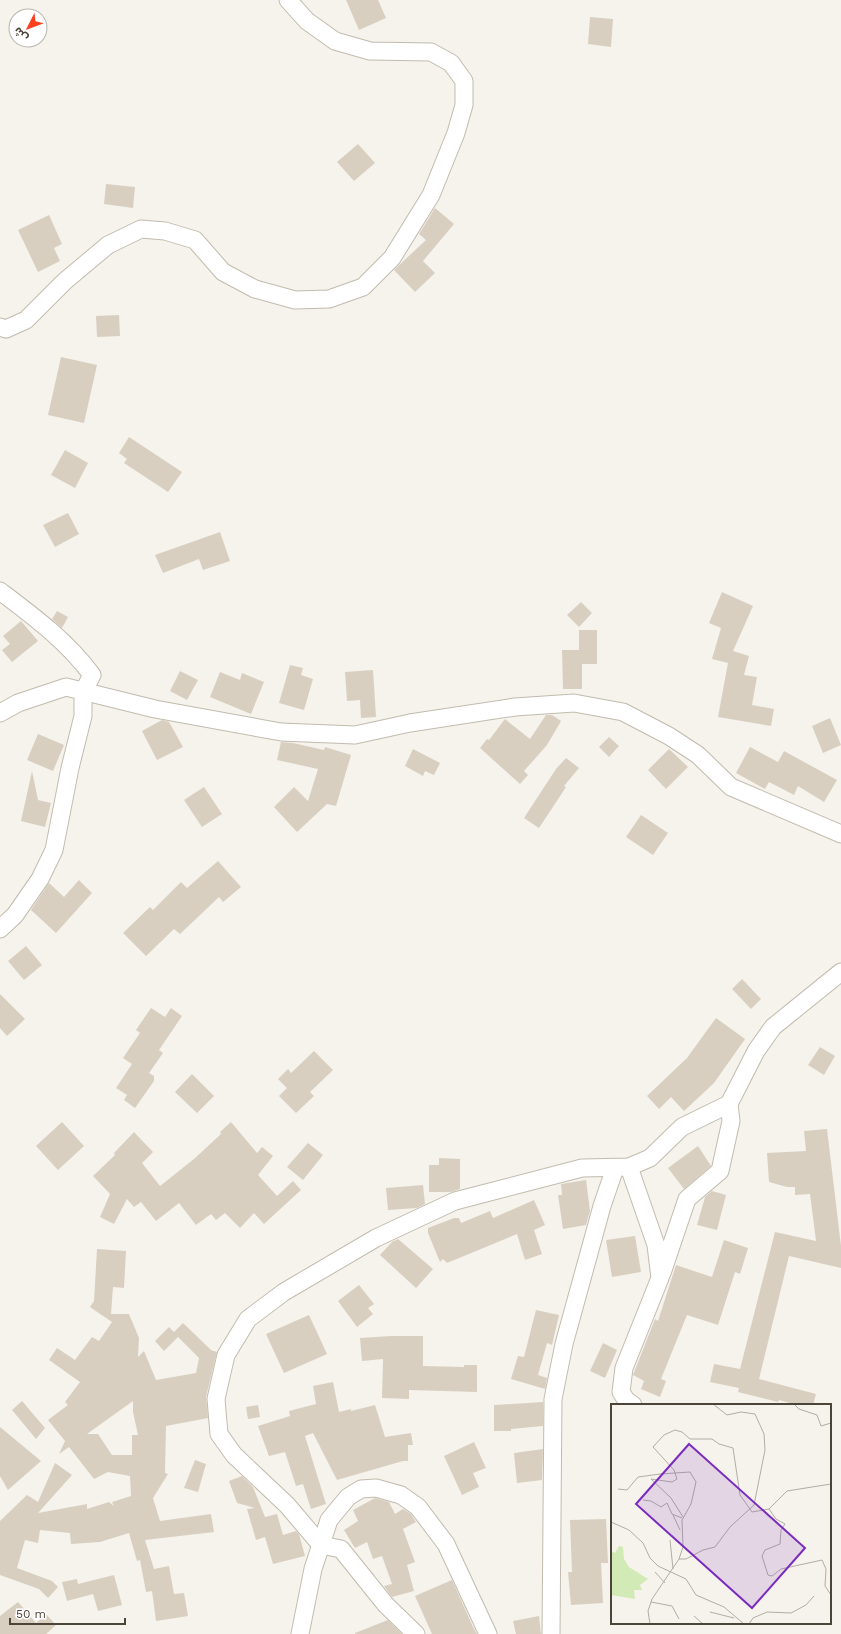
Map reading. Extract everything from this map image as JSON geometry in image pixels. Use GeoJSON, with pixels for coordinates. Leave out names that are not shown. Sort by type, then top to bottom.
{"type":"FeatureCollection","features":[{"type":"Feature","properties":{"kind":"street"},"geometry":{"type":"LineString","coordinates":[[0,327],[6,329],[26,320],[65,281],[108,245],[141,229],[166,231],[195,240],[224,272],[255,289],[294,300],[329,299],[363,287],[392,258],[431,196],[456,133],[464,105],[464,81],[452,63],[431,52],[370,51],[335,41],[307,21],[288,0]]}},
{"type":"Feature","properties":{"kind":"street"},"geometry":{"type":"LineString","coordinates":[[0,591],[38,620],[81,659],[92,675],[83,692],[83,716],[70,768],[54,850],[40,879],[15,915],[0,929]]}},
{"type":"Feature","properties":{"kind":"street"},"geometry":{"type":"LineString","coordinates":[[0,713],[18,703],[66,687],[155,710],[281,732],[355,735],[410,723],[515,707],[574,703],[623,712],[669,736],[698,755],[731,787],[841,834]]}},
{"type":"Feature","properties":{"kind":"street"},"geometry":{"type":"LineString","coordinates":[[632,1404],[626,1400],[621,1392],[624,1368],[660,1278],[686,1199],[720,1171],[731,1121],[729,1104],[756,1051],[773,1027],[841,972]]}},
{"type":"Feature","properties":{"kind":"street"},"geometry":{"type":"LineString","coordinates":[[416,1634],[386,1605],[341,1549],[321,1544],[287,1505],[234,1455],[220,1434],[216,1399],[226,1355],[248,1319],[284,1292],[376,1238],[455,1201],[582,1168],[622,1168],[650,1158],[682,1127],[729,1104]]}},
{"type":"Feature","properties":{"kind":"street"},"geometry":{"type":"LineString","coordinates":[[622,1168],[656,1245],[660,1278]]}},
{"type":"Feature","properties":{"kind":"street"},"geometry":{"type":"LineString","coordinates":[[551,1634],[553,1399],[564,1344],[602,1206],[622,1168]]}},
{"type":"Feature","properties":{"kind":"street"},"geometry":{"type":"LineString","coordinates":[[300,1634],[313,1569],[329,1520],[348,1497],[361,1489],[376,1488],[401,1495],[418,1507],[446,1544],[488,1634]]}},
{"type":"Feature","properties":{"kind":"building"},"geometry":{"type":"Polygon","coordinates":[[[346,0],[378,0],[386,18],[359,30],[346,0]]]}},
{"type":"Feature","properties":{"kind":"building"},"geometry":{"type":"Polygon","coordinates":[[[590,17],[613,19],[611,47],[588,44],[590,17]]]}},
{"type":"Feature","properties":{"kind":"building"},"geometry":{"type":"Polygon","coordinates":[[[358,144],[375,163],[354,181],[337,162],[358,144]]]}},
{"type":"Feature","properties":{"kind":"building"},"geometry":{"type":"Polygon","coordinates":[[[106,184],[135,187],[133,208],[104,204],[106,184]]]}},
{"type":"Feature","properties":{"kind":"building"},"geometry":{"type":"Polygon","coordinates":[[[435,208],[454,224],[423,261],[435,273],[415,292],[394,270],[426,240],[419,234],[435,208]]]}},
{"type":"Feature","properties":{"kind":"building"},"geometry":{"type":"Polygon","coordinates":[[[49,215],[62,244],[54,248],[60,261],[38,272],[18,230],[49,215]]]}},
{"type":"Feature","properties":{"kind":"building"},"geometry":{"type":"Polygon","coordinates":[[[119,315],[120,336],[97,337],[96,316],[119,315]]]}},
{"type":"Feature","properties":{"kind":"building"},"geometry":{"type":"Polygon","coordinates":[[[61,357],[97,365],[84,423],[48,415],[61,357]]]}},
{"type":"Feature","properties":{"kind":"building"},"geometry":{"type":"Polygon","coordinates":[[[129,437],[182,472],[168,492],[124,463],[127,459],[119,453],[129,437]]]}},
{"type":"Feature","properties":{"kind":"building"},"geometry":{"type":"Polygon","coordinates":[[[65,450],[88,463],[75,488],[51,475],[65,450]]]}},
{"type":"Feature","properties":{"kind":"building"},"geometry":{"type":"Polygon","coordinates":[[[68,513],[79,534],[55,547],[43,525],[68,513]]]}},
{"type":"Feature","properties":{"kind":"building"},"geometry":{"type":"Polygon","coordinates":[[[220,532],[230,561],[203,570],[199,559],[163,573],[155,555],[220,532]]]}},
{"type":"Feature","properties":{"kind":"building"},"geometry":{"type":"Polygon","coordinates":[[[722,592],[753,606],[733,651],[749,656],[744,675],[757,677],[752,705],[774,709],[771,726],[718,717],[728,663],[712,659],[721,628],[709,623],[722,592]]]}},
{"type":"Feature","properties":{"kind":"building"},"geometry":{"type":"Polygon","coordinates":[[[581,602],[592,613],[579,627],[567,615],[581,602]]]}},
{"type":"Feature","properties":{"kind":"building"},"geometry":{"type":"Polygon","coordinates":[[[57,611],[68,617],[62,628],[52,619],[57,611]]]}},
{"type":"Feature","properties":{"kind":"building"},"geometry":{"type":"Polygon","coordinates":[[[21,621],[38,641],[12,662],[2,650],[10,644],[3,636],[21,621]]]}},
{"type":"Feature","properties":{"kind":"building"},"geometry":{"type":"Polygon","coordinates":[[[579,630],[597,630],[597,664],[582,664],[582,689],[563,689],[562,650],[579,650],[579,630]]]}},
{"type":"Feature","properties":{"kind":"building"},"geometry":{"type":"Polygon","coordinates":[[[290,665],[303,668],[301,675],[313,679],[304,710],[279,703],[290,665]]]}},
{"type":"Feature","properties":{"kind":"building"},"geometry":{"type":"Polygon","coordinates":[[[373,670],[376,717],[361,718],[360,700],[347,701],[345,672],[373,670]]]}},
{"type":"Feature","properties":{"kind":"building"},"geometry":{"type":"Polygon","coordinates":[[[180,671],[198,680],[187,700],[170,691],[180,671]]]}},
{"type":"Feature","properties":{"kind":"building"},"geometry":{"type":"Polygon","coordinates":[[[220,672],[240,680],[242,673],[264,682],[251,714],[210,697],[220,672]]]}},
{"type":"Feature","properties":{"kind":"building"},"geometry":{"type":"Polygon","coordinates":[[[546,715],[552,715],[561,721],[547,745],[524,771],[528,775],[520,784],[480,748],[487,739],[489,740],[505,719],[530,739],[546,715]]]}},
{"type":"Feature","properties":{"kind":"building"},"geometry":{"type":"Polygon","coordinates":[[[830,718],[841,745],[823,753],[812,726],[830,718]]]}},
{"type":"Feature","properties":{"kind":"building"},"geometry":{"type":"Polygon","coordinates":[[[162,720],[169,722],[183,747],[157,760],[142,731],[162,720]]]}},
{"type":"Feature","properties":{"kind":"building"},"geometry":{"type":"Polygon","coordinates":[[[38,734],[64,745],[53,771],[27,760],[38,734]]]}},
{"type":"Feature","properties":{"kind":"building"},"geometry":{"type":"Polygon","coordinates":[[[609,737],[619,746],[609,757],[599,747],[609,737]]]}},
{"type":"Feature","properties":{"kind":"building"},"geometry":{"type":"Polygon","coordinates":[[[281,742],[293,743],[324,750],[325,747],[351,755],[336,806],[327,804],[297,832],[274,807],[294,787],[308,801],[318,769],[277,760],[281,742]]]}},
{"type":"Feature","properties":{"kind":"building"},"geometry":{"type":"Polygon","coordinates":[[[750,747],[778,762],[784,751],[837,780],[824,802],[798,786],[794,795],[769,782],[765,789],[736,773],[750,747]]]}},
{"type":"Feature","properties":{"kind":"building"},"geometry":{"type":"Polygon","coordinates":[[[413,749],[440,763],[434,775],[425,771],[423,776],[405,766],[413,749]]]}},
{"type":"Feature","properties":{"kind":"building"},"geometry":{"type":"Polygon","coordinates":[[[669,749],[688,767],[666,789],[648,770],[669,749]]]}},
{"type":"Feature","properties":{"kind":"building"},"geometry":{"type":"Polygon","coordinates":[[[566,758],[579,768],[564,786],[566,787],[539,828],[524,818],[556,769],[566,758]]]}},
{"type":"Feature","properties":{"kind":"building"},"geometry":{"type":"Polygon","coordinates":[[[32,771],[38,800],[51,803],[45,827],[21,821],[32,771]]]}},
{"type":"Feature","properties":{"kind":"building"},"geometry":{"type":"Polygon","coordinates":[[[204,787],[222,814],[202,827],[184,800],[204,787]]]}},
{"type":"Feature","properties":{"kind":"building"},"geometry":{"type":"Polygon","coordinates":[[[641,815],[668,833],[653,855],[626,837],[641,815]]]}},
{"type":"Feature","properties":{"kind":"building"},"geometry":{"type":"Polygon","coordinates":[[[218,861],[241,887],[223,902],[219,897],[180,934],[174,929],[146,956],[123,933],[150,907],[153,910],[181,882],[187,888],[218,861]]]}},
{"type":"Feature","properties":{"kind":"building"},"geometry":{"type":"Polygon","coordinates":[[[79,880],[92,893],[56,933],[31,910],[49,883],[64,897],[79,880]]]}},
{"type":"Feature","properties":{"kind":"building"},"geometry":{"type":"Polygon","coordinates":[[[26,946],[42,965],[24,980],[8,961],[26,946]]]}},
{"type":"Feature","properties":{"kind":"building"},"geometry":{"type":"Polygon","coordinates":[[[742,979],[761,999],[751,1009],[732,989],[742,979]]]}},
{"type":"Feature","properties":{"kind":"building"},"geometry":{"type":"Polygon","coordinates":[[[0,994],[25,1019],[7,1036],[0,1028],[0,994]]]}},
{"type":"Feature","properties":{"kind":"building"},"geometry":{"type":"Polygon","coordinates":[[[151,1008],[165,1017],[171,1008],[182,1016],[159,1050],[163,1053],[149,1073],[154,1076],[154,1081],[135,1108],[124,1100],[127,1095],[116,1088],[132,1064],[123,1058],[140,1033],[136,1030],[151,1008]]]}},
{"type":"Feature","properties":{"kind":"building"},"geometry":{"type":"Polygon","coordinates":[[[716,1018],[745,1039],[714,1083],[684,1111],[671,1097],[659,1109],[647,1096],[687,1058],[716,1018]]]}},
{"type":"Feature","properties":{"kind":"building"},"geometry":{"type":"Polygon","coordinates":[[[820,1047],[835,1056],[824,1075],[808,1065],[820,1047]]]}},
{"type":"Feature","properties":{"kind":"building"},"geometry":{"type":"Polygon","coordinates":[[[314,1051],[333,1070],[310,1092],[314,1096],[296,1113],[279,1096],[287,1088],[278,1079],[288,1069],[291,1073],[314,1051]]]}},
{"type":"Feature","properties":{"kind":"building"},"geometry":{"type":"Polygon","coordinates":[[[192,1074],[214,1096],[197,1113],[175,1092],[192,1074]]]}},
{"type":"Feature","properties":{"kind":"building"},"geometry":{"type":"Polygon","coordinates":[[[62,1122],[84,1146],[58,1170],[36,1146],[62,1122]]]}},
{"type":"Feature","properties":{"kind":"building"},"geometry":{"type":"Polygon","coordinates":[[[231,1122],[257,1153],[262,1147],[273,1156],[258,1175],[277,1196],[293,1181],[301,1190],[264,1224],[254,1213],[240,1228],[225,1213],[216,1220],[211,1214],[196,1225],[179,1203],[156,1221],[141,1202],[134,1207],[127,1199],[114,1224],[100,1217],[110,1194],[93,1176],[115,1155],[114,1153],[134,1132],[153,1152],[142,1163],[160,1186],[194,1159],[221,1134],[220,1132],[231,1122]]]}},
{"type":"Feature","properties":{"kind":"building"},"geometry":{"type":"Polygon","coordinates":[[[827,1129],[841,1246],[841,1268],[789,1256],[759,1379],[816,1394],[813,1404],[793,1404],[779,1400],[778,1402],[738,1392],[739,1388],[710,1382],[714,1364],[740,1369],[775,1232],[816,1241],[810,1194],[795,1195],[795,1187],[787,1187],[769,1182],[767,1153],[806,1151],[804,1131],[827,1129]]]}},
{"type":"Feature","properties":{"kind":"building"},"geometry":{"type":"Polygon","coordinates":[[[308,1143],[323,1155],[303,1180],[287,1167],[308,1143]]]}},
{"type":"Feature","properties":{"kind":"building"},"geometry":{"type":"Polygon","coordinates":[[[698,1146],[711,1166],[684,1189],[668,1168],[698,1146]]]}},
{"type":"Feature","properties":{"kind":"building"},"geometry":{"type":"Polygon","coordinates":[[[439,1158],[460,1159],[460,1189],[451,1192],[429,1192],[429,1165],[439,1165],[439,1158]]]}},
{"type":"Feature","properties":{"kind":"building"},"geometry":{"type":"Polygon","coordinates":[[[586,1180],[590,1211],[586,1225],[563,1229],[558,1195],[562,1195],[561,1184],[586,1180]]]}},
{"type":"Feature","properties":{"kind":"building"},"geometry":{"type":"Polygon","coordinates":[[[423,1185],[425,1204],[417,1208],[388,1210],[386,1188],[423,1185]]]}},
{"type":"Feature","properties":{"kind":"building"},"geometry":{"type":"Polygon","coordinates":[[[712,1191],[726,1195],[717,1230],[697,1225],[705,1197],[712,1191]]]}},
{"type":"Feature","properties":{"kind":"building"},"geometry":{"type":"Polygon","coordinates":[[[534,1200],[545,1225],[534,1230],[542,1254],[525,1260],[517,1234],[447,1263],[443,1259],[440,1262],[428,1233],[428,1228],[454,1218],[459,1218],[461,1223],[490,1211],[493,1218],[534,1200]]]}},
{"type":"Feature","properties":{"kind":"building"},"geometry":{"type":"Polygon","coordinates":[[[635,1236],[641,1272],[612,1277],[606,1240],[635,1236]]]}},
{"type":"Feature","properties":{"kind":"building"},"geometry":{"type":"Polygon","coordinates":[[[398,1239],[433,1269],[416,1288],[380,1255],[392,1242],[398,1239]]]}},
{"type":"Feature","properties":{"kind":"building"},"geometry":{"type":"Polygon","coordinates":[[[724,1240],[748,1248],[740,1274],[735,1272],[718,1325],[687,1315],[661,1379],[666,1381],[660,1397],[641,1389],[644,1381],[633,1375],[655,1319],[658,1321],[676,1265],[712,1277],[724,1240]]]}},
{"type":"Feature","properties":{"kind":"building"},"geometry":{"type":"Polygon","coordinates":[[[97,1249],[126,1251],[124,1288],[113,1287],[111,1314],[129,1314],[139,1338],[138,1357],[144,1351],[156,1380],[196,1373],[199,1358],[178,1337],[164,1351],[155,1341],[169,1327],[174,1332],[183,1323],[211,1350],[217,1352],[206,1397],[208,1418],[166,1426],[165,1473],[168,1474],[153,1498],[160,1521],[211,1514],[214,1532],[145,1540],[154,1569],[169,1566],[174,1594],[184,1593],[188,1616],[156,1621],[152,1591],[146,1592],[140,1560],[137,1561],[129,1533],[100,1542],[71,1544],[70,1533],[40,1530],[38,1543],[25,1540],[17,1568],[52,1581],[58,1587],[48,1598],[39,1589],[0,1575],[0,1521],[27,1495],[38,1502],[55,1463],[72,1475],[38,1513],[87,1504],[87,1509],[109,1502],[114,1506],[112,1502],[131,1496],[130,1476],[108,1472],[94,1479],[69,1447],[59,1454],[65,1441],[48,1420],[68,1405],[65,1402],[80,1382],[49,1360],[57,1348],[75,1360],[92,1337],[99,1341],[112,1322],[90,1307],[94,1301],[97,1249]],[[133,1401],[87,1434],[98,1434],[112,1455],[132,1455],[132,1435],[138,1435],[133,1412],[133,1401]]]}},
{"type":"Feature","properties":{"kind":"building"},"geometry":{"type":"Polygon","coordinates":[[[359,1285],[374,1304],[368,1308],[373,1314],[357,1327],[338,1301],[359,1285]]]}},
{"type":"Feature","properties":{"kind":"building"},"geometry":{"type":"Polygon","coordinates":[[[536,1310],[559,1315],[552,1345],[547,1343],[538,1375],[547,1378],[545,1389],[511,1379],[518,1356],[524,1357],[536,1310]]]}},
{"type":"Feature","properties":{"kind":"building"},"geometry":{"type":"Polygon","coordinates":[[[309,1315],[327,1354],[284,1373],[266,1334],[309,1315]]]}},
{"type":"Feature","properties":{"kind":"building"},"geometry":{"type":"Polygon","coordinates":[[[423,1336],[423,1366],[464,1367],[464,1365],[477,1365],[477,1392],[409,1390],[409,1399],[382,1398],[383,1359],[362,1361],[360,1338],[423,1336]]]}},
{"type":"Feature","properties":{"kind":"building"},"geometry":{"type":"Polygon","coordinates":[[[603,1343],[617,1350],[605,1378],[590,1371],[603,1343]]]}},
{"type":"Feature","properties":{"kind":"building"},"geometry":{"type":"Polygon","coordinates":[[[333,1382],[339,1412],[351,1409],[351,1411],[375,1405],[385,1437],[411,1433],[413,1445],[408,1445],[408,1461],[403,1461],[337,1480],[313,1433],[305,1436],[326,1504],[311,1509],[303,1484],[296,1486],[285,1452],[269,1456],[258,1426],[290,1416],[289,1411],[316,1404],[313,1386],[333,1382]]]}},
{"type":"Feature","properties":{"kind":"building"},"geometry":{"type":"Polygon","coordinates":[[[22,1401],[45,1428],[36,1439],[12,1410],[22,1401]]]}},
{"type":"Feature","properties":{"kind":"building"},"geometry":{"type":"Polygon","coordinates":[[[543,1402],[543,1426],[511,1429],[511,1431],[494,1431],[494,1405],[543,1402]]]}},
{"type":"Feature","properties":{"kind":"building"},"geometry":{"type":"Polygon","coordinates":[[[258,1405],[260,1417],[248,1419],[246,1407],[258,1405]]]}},
{"type":"Feature","properties":{"kind":"building"},"geometry":{"type":"Polygon","coordinates":[[[0,1427],[41,1461],[8,1490],[0,1476],[0,1427]]]}},
{"type":"Feature","properties":{"kind":"building"},"geometry":{"type":"Polygon","coordinates":[[[474,1442],[486,1468],[473,1473],[479,1487],[462,1495],[444,1456],[474,1442]]]}},
{"type":"Feature","properties":{"kind":"building"},"geometry":{"type":"Polygon","coordinates":[[[543,1449],[542,1480],[517,1483],[514,1453],[543,1449]]]}},
{"type":"Feature","properties":{"kind":"building"},"geometry":{"type":"Polygon","coordinates":[[[195,1460],[206,1464],[198,1492],[184,1488],[195,1460]]]}},
{"type":"Feature","properties":{"kind":"building"},"geometry":{"type":"Polygon","coordinates":[[[242,1476],[253,1487],[265,1517],[277,1514],[283,1535],[296,1531],[299,1534],[305,1556],[273,1564],[265,1537],[256,1540],[247,1509],[255,1508],[237,1503],[229,1481],[242,1476]]]}},
{"type":"Feature","properties":{"kind":"building"},"geometry":{"type":"Polygon","coordinates":[[[375,1498],[389,1502],[395,1514],[403,1509],[411,1514],[416,1522],[403,1529],[415,1562],[407,1565],[414,1591],[392,1597],[384,1586],[392,1584],[382,1556],[373,1559],[367,1542],[355,1548],[344,1530],[358,1521],[353,1510],[375,1498]]]}},
{"type":"Feature","properties":{"kind":"building"},"geometry":{"type":"Polygon","coordinates":[[[606,1519],[608,1563],[601,1563],[603,1603],[571,1605],[568,1572],[572,1572],[570,1520],[606,1519]]]}},
{"type":"Feature","properties":{"kind":"building"},"geometry":{"type":"Polygon","coordinates":[[[114,1575],[122,1605],[98,1611],[93,1594],[67,1601],[62,1582],[77,1579],[78,1584],[114,1575]]]}},
{"type":"Feature","properties":{"kind":"building"},"geometry":{"type":"Polygon","coordinates":[[[452,1580],[477,1634],[432,1634],[415,1596],[452,1580]]]}},
{"type":"Feature","properties":{"kind":"building"},"geometry":{"type":"Polygon","coordinates":[[[18,1602],[36,1623],[46,1614],[56,1625],[46,1634],[0,1634],[0,1616],[18,1602]]]}},
{"type":"Feature","properties":{"kind":"building"},"geometry":{"type":"Polygon","coordinates":[[[539,1616],[541,1634],[516,1634],[513,1621],[539,1616]]]}},
{"type":"Feature","properties":{"kind":"building"},"geometry":{"type":"Polygon","coordinates":[[[388,1620],[402,1634],[355,1634],[355,1633],[388,1620]]]}}]}
